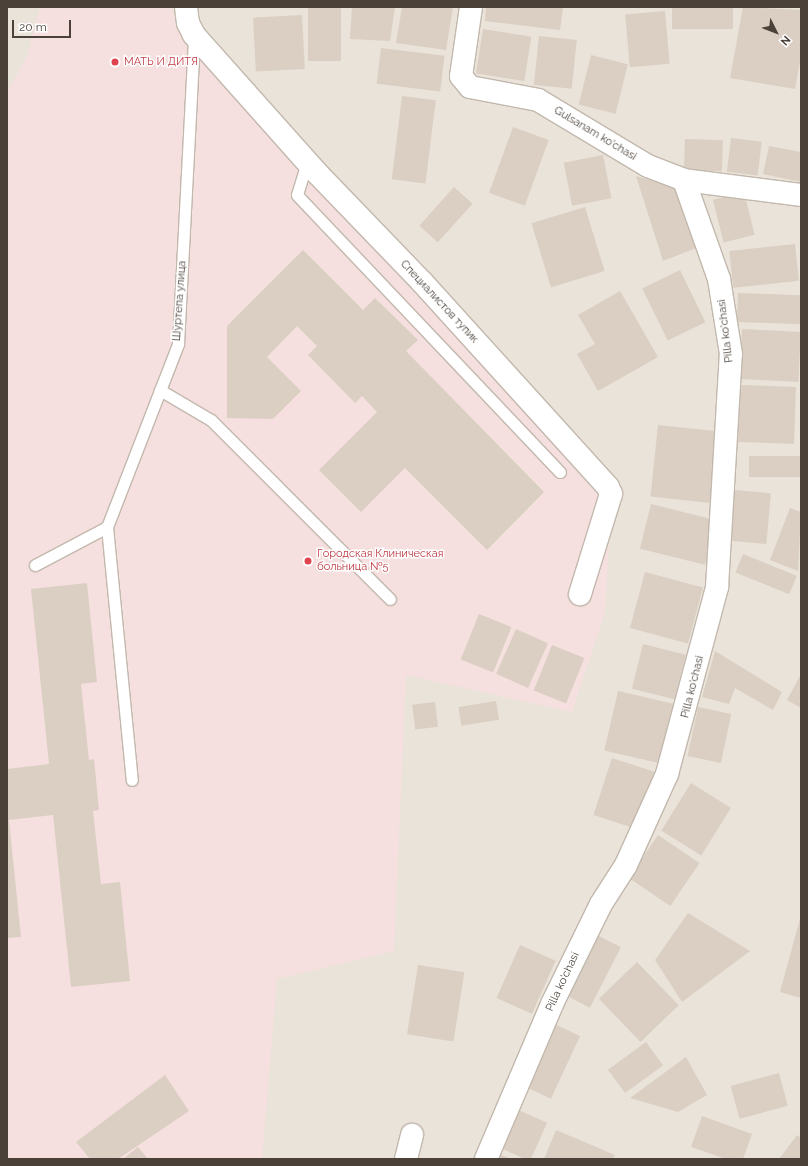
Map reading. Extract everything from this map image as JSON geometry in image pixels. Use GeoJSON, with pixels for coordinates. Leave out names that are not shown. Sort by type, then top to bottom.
{"type":"FeatureCollection","features":[{"type":"Feature","properties":{"kind":"street","name":"Шуртепа улица"},"geometry":{"type":"LineString","coordinates":[[186,7],[188,23],[194,35]]}},
{"type":"Feature","properties":{"kind":"street","name":"Gulsanam ko'chasi"},"geometry":{"type":"LineString","coordinates":[[471,7],[461,76],[464,83],[538,100],[648,166],[684,180],[801,195]]}},
{"type":"Feature","properties":{"kind":"street","name":"Специалистов тупик"},"geometry":{"type":"LineString","coordinates":[[194,35],[307,162],[422,282],[608,487],[611,494],[580,594]]}},
{"type":"Feature","properties":{"kind":"street","name":"Pilla ko'chasi"},"geometry":{"type":"LineString","coordinates":[[486,1159],[552,1004],[601,904],[626,865],[667,774],[717,587],[731,354],[719,279],[684,180]]}},
{"type":"Feature","properties":{"kind":"street"},"geometry":{"type":"LineString","coordinates":[[406,1159],[412,1135]]}},
{"type":"Feature","properties":{"kind":"lane","name":"Шуртепа улица"},"geometry":{"type":"LineString","coordinates":[[107,527],[178,344],[194,35]]}},
{"type":"Feature","properties":{"kind":"lane"},"geometry":{"type":"LineString","coordinates":[[307,162],[297,195],[560,472]]}},
{"type":"Feature","properties":{"kind":"lane"},"geometry":{"type":"LineString","coordinates":[[160,390],[211,420],[390,598]]}},
{"type":"Feature","properties":{"kind":"lane"},"geometry":{"type":"LineString","coordinates":[[36,565],[107,527],[132,780]]}},
{"type":"Feature","properties":{"kind":"shaded area"},"geometry":{"type":"Polygon","coordinates":[[[7,7],[801,7],[801,1159],[7,1159],[7,7]]]}},
{"type":"Feature","properties":{"kind":"shaded area","name":"Городская Клиническая больница №5"},"geometry":{"type":"Polygon","coordinates":[[[40,7],[171,7],[180,31],[422,282],[611,510],[605,613],[572,712],[406,675],[394,951],[277,979],[262,1159],[7,1159],[7,92],[27,57],[40,7]]]}},
{"type":"Feature","properties":{"kind":"building"},"geometry":{"type":"Polygon","coordinates":[[[308,7],[341,7],[341,61],[308,61],[308,7]]]}},
{"type":"Feature","properties":{"kind":"building"},"geometry":{"type":"Polygon","coordinates":[[[352,7],[395,7],[390,41],[350,39],[352,7]]]}},
{"type":"Feature","properties":{"kind":"building"},"geometry":{"type":"Polygon","coordinates":[[[402,7],[453,7],[446,50],[396,43],[402,7]]]}},
{"type":"Feature","properties":{"kind":"building"},"geometry":{"type":"Polygon","coordinates":[[[486,7],[563,7],[560,30],[485,21],[486,7]]]}},
{"type":"Feature","properties":{"kind":"building"},"geometry":{"type":"Polygon","coordinates":[[[672,7],[733,7],[733,29],[672,29],[672,7]]]}},
{"type":"Feature","properties":{"kind":"building"},"geometry":{"type":"Polygon","coordinates":[[[743,7],[801,10],[801,56],[795,89],[730,78],[743,7]]]}},
{"type":"Feature","properties":{"kind":"building"},"geometry":{"type":"Polygon","coordinates":[[[665,11],[670,64],[630,67],[625,14],[665,11]]]}},
{"type":"Feature","properties":{"kind":"building"},"geometry":{"type":"Polygon","coordinates":[[[302,15],[305,69],[256,71],[253,18],[302,15]]]}},
{"type":"Feature","properties":{"kind":"building"},"geometry":{"type":"Polygon","coordinates":[[[483,29],[531,37],[524,81],[476,73],[483,29]]]}},
{"type":"Feature","properties":{"kind":"building"},"geometry":{"type":"Polygon","coordinates":[[[539,36],[577,40],[572,89],[534,85],[539,36]]]}},
{"type":"Feature","properties":{"kind":"building"},"geometry":{"type":"Polygon","coordinates":[[[381,48],[445,56],[440,92],[377,84],[381,48]]]}},
{"type":"Feature","properties":{"kind":"building"},"geometry":{"type":"Polygon","coordinates":[[[591,55],[628,64],[616,114],[579,104],[591,55]]]}},
{"type":"Feature","properties":{"kind":"building"},"geometry":{"type":"Polygon","coordinates":[[[402,96],[436,100],[426,184],[392,179],[402,96]]]}},
{"type":"Feature","properties":{"kind":"building"},"geometry":{"type":"Polygon","coordinates":[[[513,127],[549,140],[525,206],[489,193],[513,127]]]}},
{"type":"Feature","properties":{"kind":"building"},"geometry":{"type":"Polygon","coordinates":[[[731,138],[762,142],[758,176],[727,172],[731,138]]]}},
{"type":"Feature","properties":{"kind":"building"},"geometry":{"type":"Polygon","coordinates":[[[685,139],[723,140],[722,171],[684,170],[685,139]]]}},
{"type":"Feature","properties":{"kind":"building"},"geometry":{"type":"Polygon","coordinates":[[[769,146],[801,152],[801,182],[763,174],[769,146]]]}},
{"type":"Feature","properties":{"kind":"building"},"geometry":{"type":"Polygon","coordinates":[[[603,155],[611,198],[572,206],[564,163],[603,155]]]}},
{"type":"Feature","properties":{"kind":"building"},"geometry":{"type":"Polygon","coordinates":[[[636,176],[683,190],[701,246],[663,261],[636,176]]]}},
{"type":"Feature","properties":{"kind":"building"},"geometry":{"type":"Polygon","coordinates":[[[454,187],[473,204],[438,242],[419,226],[454,187]]]}},
{"type":"Feature","properties":{"kind":"building"},"geometry":{"type":"Polygon","coordinates":[[[744,192],[755,235],[724,242],[713,200],[744,192]]]}},
{"type":"Feature","properties":{"kind":"building"},"geometry":{"type":"Polygon","coordinates":[[[585,207],[605,271],[551,287],[531,223],[585,207]]]}},
{"type":"Feature","properties":{"kind":"building"},"geometry":{"type":"Polygon","coordinates":[[[795,244],[799,281],[733,288],[729,251],[795,244]]]}},
{"type":"Feature","properties":{"kind":"building"},"geometry":{"type":"Polygon","coordinates":[[[303,250],[363,310],[375,298],[418,340],[406,351],[544,492],[487,550],[405,468],[361,512],[319,470],[377,412],[362,396],[355,403],[308,355],[317,346],[297,326],[267,357],[301,391],[273,419],[227,418],[227,326],[303,250]]]}},
{"type":"Feature","properties":{"kind":"building"},"geometry":{"type":"Polygon","coordinates":[[[680,270],[705,322],[668,341],[642,288],[680,270]]]}},
{"type":"Feature","properties":{"kind":"building"},"geometry":{"type":"Polygon","coordinates":[[[620,291],[658,357],[598,391],[577,354],[595,344],[578,315],[620,291]]]}},
{"type":"Feature","properties":{"kind":"building"},"geometry":{"type":"Polygon","coordinates":[[[738,293],[801,295],[800,324],[737,322],[738,293]]]}},
{"type":"Feature","properties":{"kind":"building"},"geometry":{"type":"Polygon","coordinates":[[[742,329],[801,332],[798,382],[739,379],[742,329]]]}},
{"type":"Feature","properties":{"kind":"building"},"geometry":{"type":"Polygon","coordinates":[[[740,385],[796,387],[794,444],[738,442],[740,385]]]}},
{"type":"Feature","properties":{"kind":"building"},"geometry":{"type":"Polygon","coordinates":[[[658,425],[718,431],[710,503],[650,497],[658,425]]]}},
{"type":"Feature","properties":{"kind":"building"},"geometry":{"type":"Polygon","coordinates":[[[749,456],[801,456],[801,477],[749,477],[749,456]]]}},
{"type":"Feature","properties":{"kind":"building"},"geometry":{"type":"Polygon","coordinates":[[[734,490],[771,493],[766,544],[730,541],[734,490]]]}},
{"type":"Feature","properties":{"kind":"building"},"geometry":{"type":"Polygon","coordinates":[[[651,504],[716,520],[705,565],[640,549],[651,504]]]}},
{"type":"Feature","properties":{"kind":"building"},"geometry":{"type":"Polygon","coordinates":[[[790,508],[801,512],[798,571],[770,560],[790,508]]]}},
{"type":"Feature","properties":{"kind":"building"},"geometry":{"type":"Polygon","coordinates":[[[743,554],[797,576],[789,594],[736,573],[743,554]]]}},
{"type":"Feature","properties":{"kind":"building"},"geometry":{"type":"Polygon","coordinates":[[[645,572],[703,588],[688,644],[630,628],[645,572]]]}},
{"type":"Feature","properties":{"kind":"building"},"geometry":{"type":"Polygon","coordinates":[[[87,583],[97,682],[81,684],[89,760],[94,759],[99,810],[93,811],[101,884],[120,882],[130,981],[71,987],[53,815],[9,820],[21,937],[7,938],[7,769],[49,764],[31,589],[87,583]]]}},
{"type":"Feature","properties":{"kind":"building"},"geometry":{"type":"Polygon","coordinates":[[[479,614],[511,627],[493,673],[461,659],[479,614]]]}},
{"type":"Feature","properties":{"kind":"building"},"geometry":{"type":"Polygon","coordinates":[[[516,629],[548,643],[528,688],[496,674],[516,629]]]}},
{"type":"Feature","properties":{"kind":"building"},"geometry":{"type":"Polygon","coordinates":[[[643,644],[686,655],[675,699],[632,689],[643,644]]]}},
{"type":"Feature","properties":{"kind":"building"},"geometry":{"type":"Polygon","coordinates":[[[552,645],[584,658],[566,704],[534,690],[552,645]]]}},
{"type":"Feature","properties":{"kind":"building"},"geometry":{"type":"Polygon","coordinates":[[[715,651],[782,692],[773,710],[735,688],[729,704],[702,697],[715,651]]]}},
{"type":"Feature","properties":{"kind":"building"},"geometry":{"type":"Polygon","coordinates":[[[801,674],[801,708],[787,700],[801,674]]]}},
{"type":"Feature","properties":{"kind":"building"},"geometry":{"type":"Polygon","coordinates":[[[618,691],[675,704],[662,764],[604,750],[618,691]]]}},
{"type":"Feature","properties":{"kind":"building"},"geometry":{"type":"Polygon","coordinates":[[[496,701],[499,720],[461,726],[458,707],[496,701]]]}},
{"type":"Feature","properties":{"kind":"building"},"geometry":{"type":"Polygon","coordinates":[[[435,702],[438,727],[415,730],[412,705],[435,702]]]}},
{"type":"Feature","properties":{"kind":"building"},"geometry":{"type":"Polygon","coordinates":[[[698,707],[731,714],[721,763],[688,756],[698,707]]]}},
{"type":"Feature","properties":{"kind":"building"},"geometry":{"type":"Polygon","coordinates":[[[612,758],[657,773],[638,830],[593,815],[612,758]]]}},
{"type":"Feature","properties":{"kind":"building"},"geometry":{"type":"Polygon","coordinates":[[[691,783],[731,808],[701,855],[661,830],[691,783]]]}},
{"type":"Feature","properties":{"kind":"building"},"geometry":{"type":"Polygon","coordinates":[[[658,835],[699,863],[670,906],[629,878],[658,835]]]}},
{"type":"Feature","properties":{"kind":"building"},"geometry":{"type":"Polygon","coordinates":[[[688,913],[750,951],[682,1002],[655,960],[688,913]]]}},
{"type":"Feature","properties":{"kind":"building"},"geometry":{"type":"Polygon","coordinates":[[[801,915],[801,998],[780,992],[801,915]]]}},
{"type":"Feature","properties":{"kind":"building"},"geometry":{"type":"Polygon","coordinates":[[[595,934],[621,947],[590,1008],[564,995],[595,934]]]}},
{"type":"Feature","properties":{"kind":"building"},"geometry":{"type":"Polygon","coordinates":[[[520,945],[556,961],[532,1014],[496,998],[520,945]]]}},
{"type":"Feature","properties":{"kind":"building"},"geometry":{"type":"Polygon","coordinates":[[[637,962],[679,1005],[641,1042],[599,999],[637,962]]]}},
{"type":"Feature","properties":{"kind":"building"},"geometry":{"type":"Polygon","coordinates":[[[418,965],[464,972],[453,1041],[407,1034],[418,965]]]}},
{"type":"Feature","properties":{"kind":"building"},"geometry":{"type":"Polygon","coordinates":[[[552,1023],[580,1036],[551,1099],[523,1086],[552,1023]]]}},
{"type":"Feature","properties":{"kind":"building"},"geometry":{"type":"Polygon","coordinates":[[[646,1042],[663,1065],[625,1093],[608,1070],[646,1042]]]}},
{"type":"Feature","properties":{"kind":"building"},"geometry":{"type":"Polygon","coordinates":[[[686,1057],[707,1095],[678,1112],[630,1098],[686,1057]]]}},
{"type":"Feature","properties":{"kind":"building"},"geometry":{"type":"Polygon","coordinates":[[[779,1073],[788,1106],[740,1119],[731,1086],[779,1073]]]}},
{"type":"Feature","properties":{"kind":"building"},"geometry":{"type":"Polygon","coordinates":[[[165,1075],[189,1111],[118,1159],[90,1159],[76,1142],[165,1075]]]}},
{"type":"Feature","properties":{"kind":"building"},"geometry":{"type":"Polygon","coordinates":[[[516,1109],[547,1123],[531,1159],[525,1159],[499,1147],[516,1109]]]}},
{"type":"Feature","properties":{"kind":"building"},"geometry":{"type":"Polygon","coordinates":[[[702,1116],[752,1134],[743,1159],[726,1159],[691,1147],[702,1116]]]}},
{"type":"Feature","properties":{"kind":"building"},"geometry":{"type":"Polygon","coordinates":[[[556,1130],[615,1155],[613,1159],[544,1159],[556,1130]]]}},
{"type":"Feature","properties":{"kind":"building"},"geometry":{"type":"Polygon","coordinates":[[[797,1135],[801,1138],[801,1159],[779,1159],[797,1135]]]}},
{"type":"Feature","properties":{"kind":"building"},"geometry":{"type":"Polygon","coordinates":[[[138,1147],[148,1159],[123,1159],[138,1147]]]}},
{"type":"Feature","properties":{"kind":"building"},"geometry":{"type":"Polygon","coordinates":[[[494,1152],[512,1159],[492,1159],[494,1152]]]}},
{"type":"Feature","properties":{"kind":"place","name":"МАТЬ И ДИТЯ"},"geometry":{"type":"Point","coordinates":[115,62]}},
{"type":"Feature","properties":{"kind":"place","name":"Городская Клиническая больница №5"},"geometry":{"type":"Point","coordinates":[308,561]}}]}
